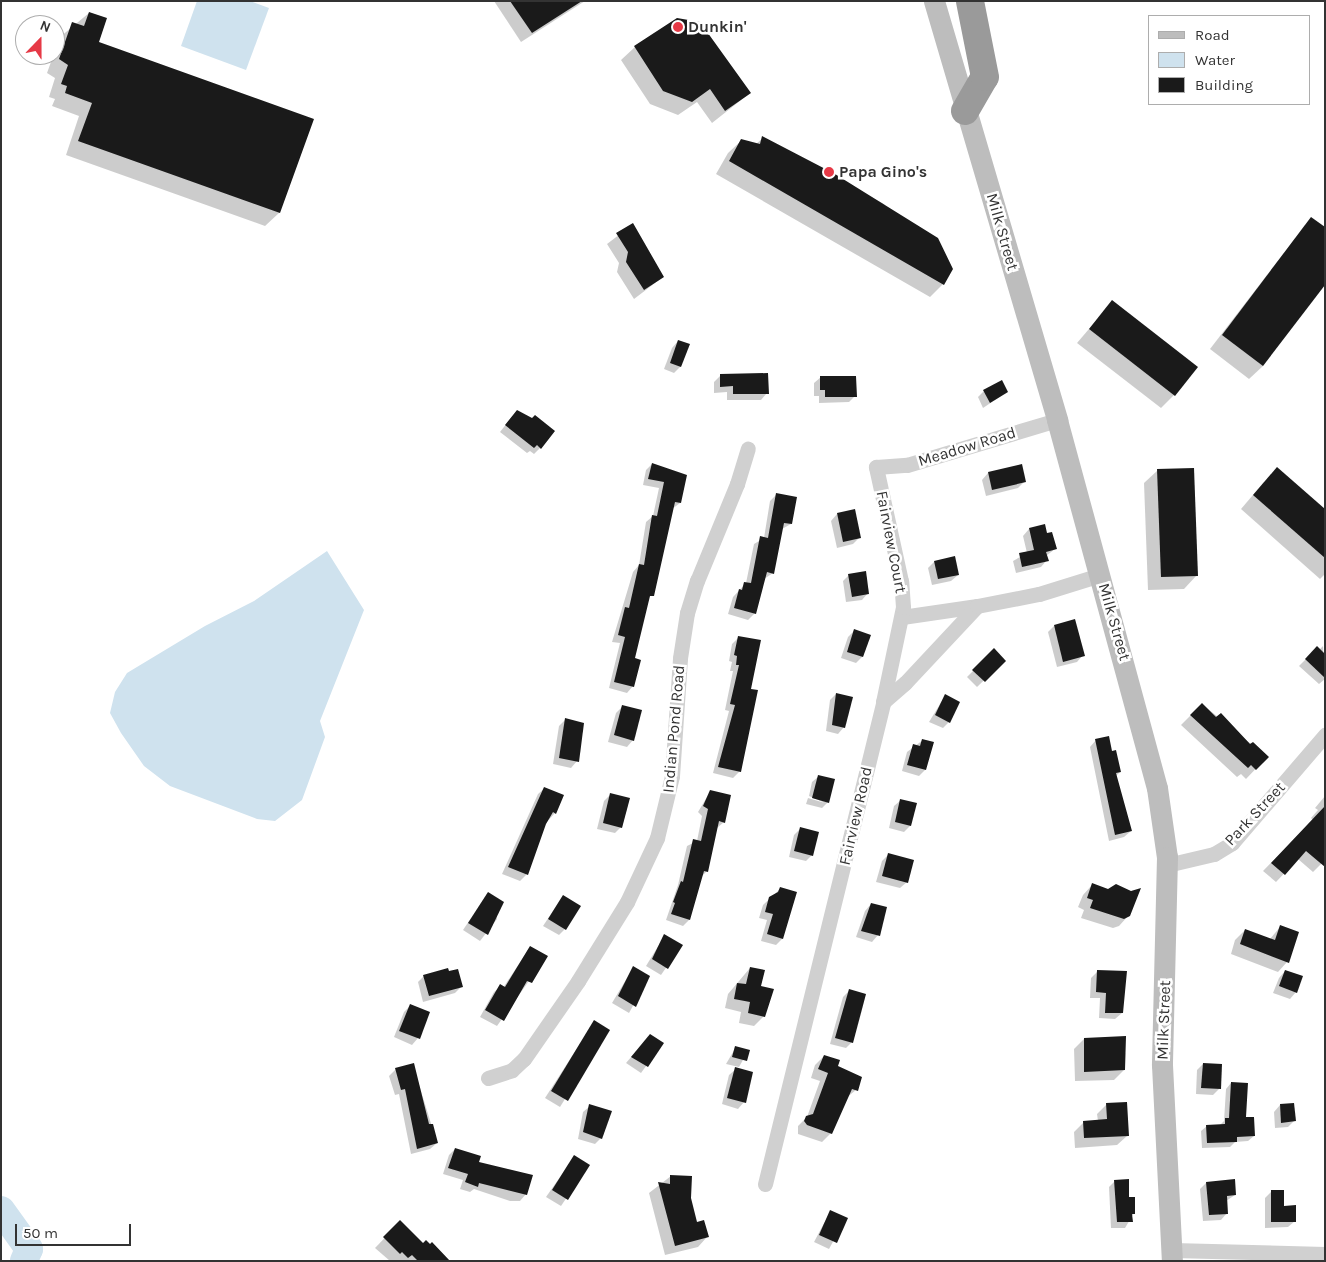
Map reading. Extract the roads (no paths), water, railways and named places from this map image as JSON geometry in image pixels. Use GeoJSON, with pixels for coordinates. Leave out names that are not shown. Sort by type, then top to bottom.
{"type":"FeatureCollection","features":[{"type":"Feature","properties":{"kind":"highway"},"geometry":{"type":"LineString","coordinates":[[965,111],[985,77],[970,1]]}},
{"type":"Feature","properties":{"kind":"main road","name":"Milk Street"},"geometry":{"type":"LineString","coordinates":[[934,1],[1057,420],[1150,754],[1164,822],[1167,864],[1162,1065],[1172,1256]]}},
{"type":"Feature","properties":{"kind":"street","name":"Meadow Road"},"geometry":{"type":"LineString","coordinates":[[876,466],[907,465],[1057,420]]}},
{"type":"Feature","properties":{"kind":"street","name":"Indian Pond Road"},"geometry":{"type":"LineString","coordinates":[[488,1078],[512,1070],[524,1059],[578,981],[627,902],[658,838],[672,776],[680,658],[687,613],[697,580],[737,484],[748,449]]}},
{"type":"Feature","properties":{"kind":"street","name":"Fairview Court"},"geometry":{"type":"LineString","coordinates":[[876,466],[901,580],[902,617],[883,702]]}},
{"type":"Feature","properties":{"kind":"street"},"geometry":{"type":"LineString","coordinates":[[883,702],[906,683],[976,606],[1039,594],[1100,575]]}},
{"type":"Feature","properties":{"kind":"street","name":"Fairview Court"},"geometry":{"type":"LineString","coordinates":[[902,617],[976,606]]}},
{"type":"Feature","properties":{"kind":"street","name":"Fairview Road"},"geometry":{"type":"LineString","coordinates":[[765,1184],[883,702]]}},
{"type":"Feature","properties":{"kind":"street","name":"Park Street"},"geometry":{"type":"LineString","coordinates":[[1167,864],[1214,854],[1232,844],[1325,736]]}},
{"type":"Feature","properties":{"kind":"street"},"geometry":{"type":"LineString","coordinates":[[1172,1256],[1325,1254]]}},
{"type":"Feature","properties":{"kind":"water"},"geometry":{"type":"Polygon","coordinates":[[[197,1],[250,1],[269,8],[246,70],[181,46],[197,1]]]}},
{"type":"Feature","properties":{"kind":"water"},"geometry":{"type":"Polygon","coordinates":[[[327,551],[364,610],[320,721],[325,737],[302,800],[275,821],[257,819],[170,786],[144,766],[121,733],[110,713],[115,692],[127,673],[205,626],[254,601],[327,551]]]}},
{"type":"Feature","properties":{"kind":"waterway"},"geometry":{"type":"LineString","coordinates":[[1,1210],[29,1249],[24,1261]]}},
{"type":"Feature","properties":{"kind":"place","name":"Dunkin'"},"geometry":{"type":"Point","coordinates":[678,27]}},
{"type":"Feature","properties":{"kind":"place","name":"Papa Gino's"},"geometry":{"type":"Point","coordinates":[829,172]}}]}
